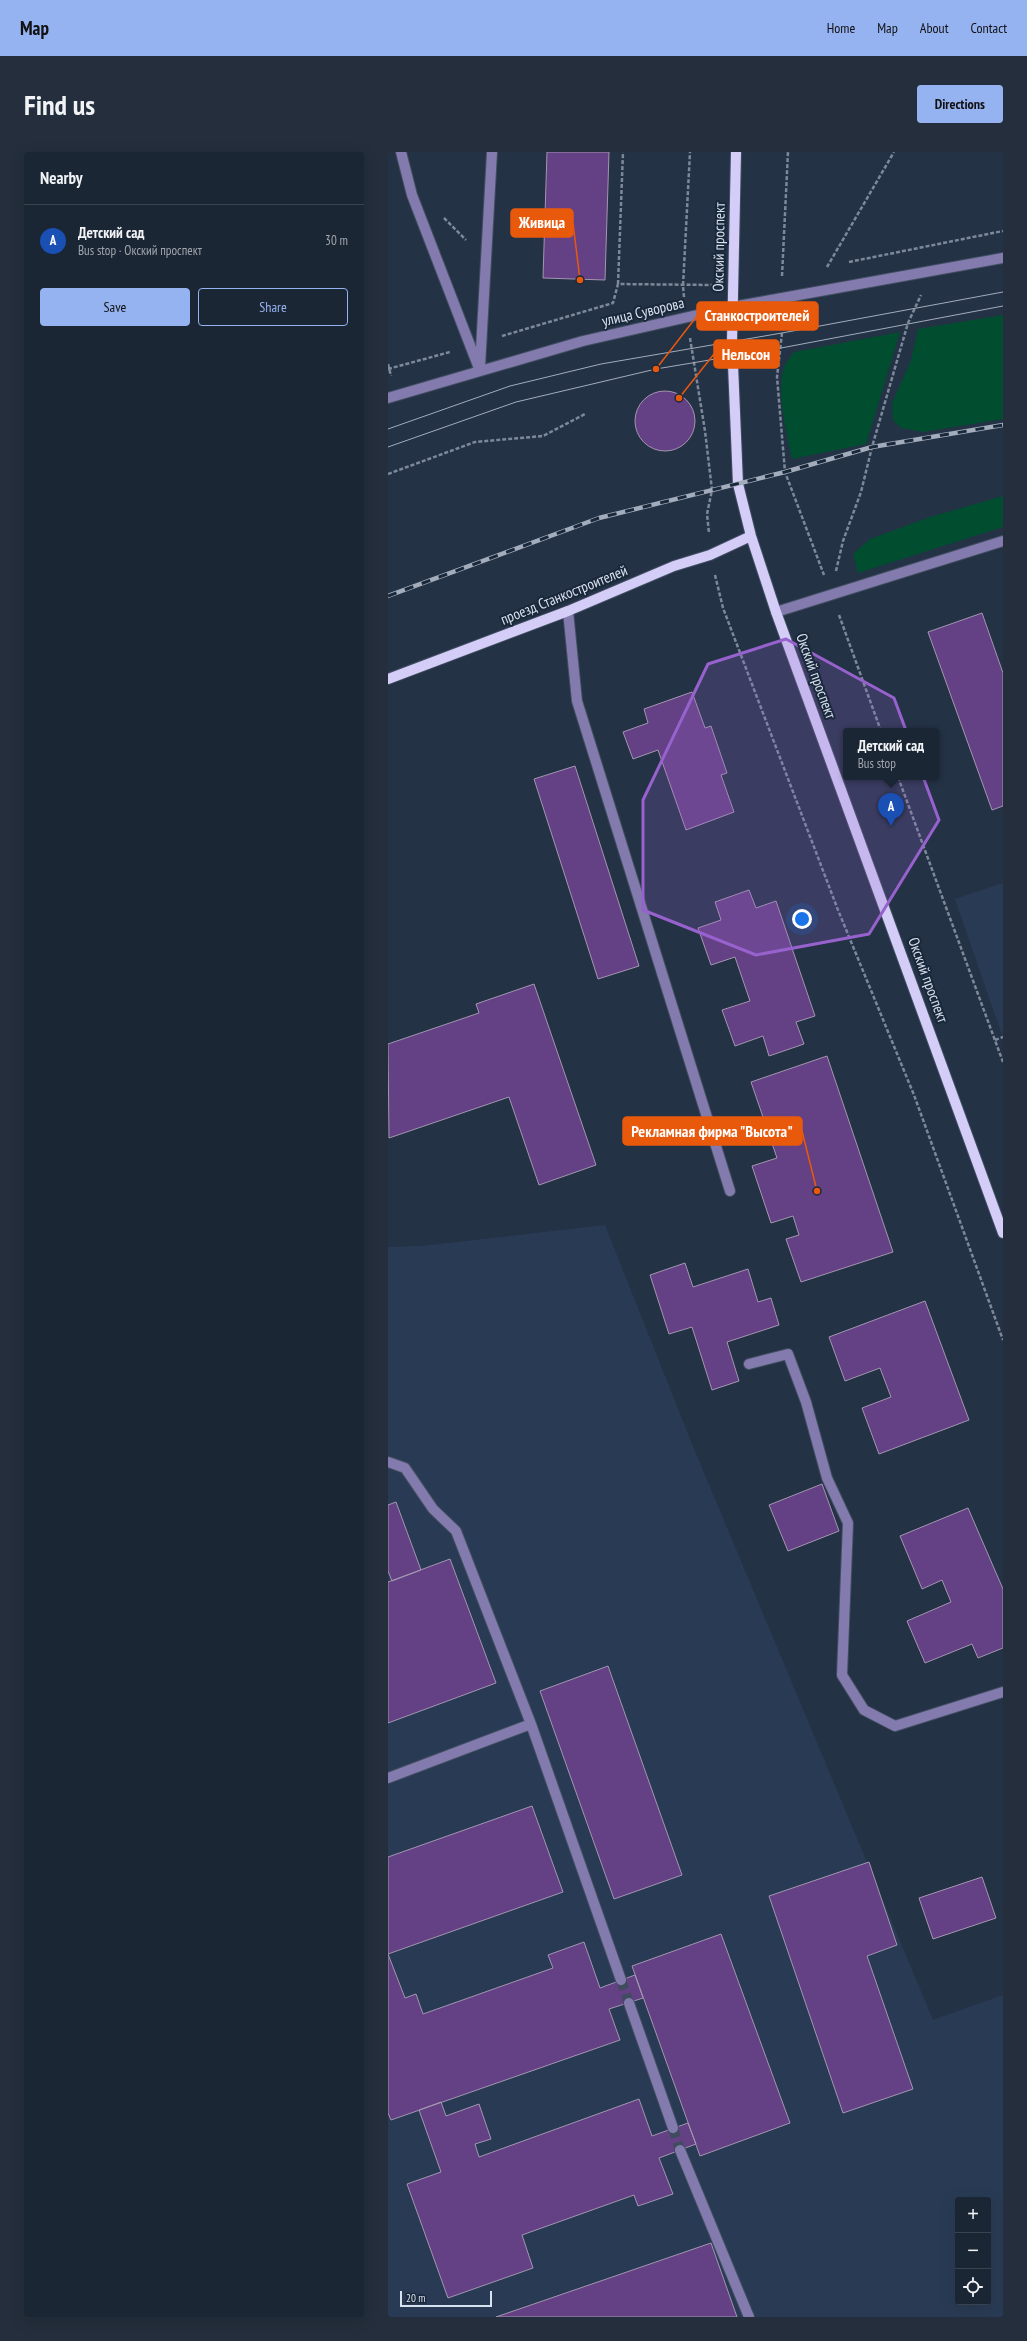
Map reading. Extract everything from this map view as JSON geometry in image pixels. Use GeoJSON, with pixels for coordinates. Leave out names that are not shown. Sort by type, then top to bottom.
{"type":"FeatureCollection","features":[{"type":"Feature","properties":{"kind":"main road","name":"Окский проспект"},"geometry":{"type":"LineString","coordinates":[[736,152],[732,307],[738,484],[751,536],[776,612],[1001,1223],[1003,1233]]}},
{"type":"Feature","properties":{"kind":"main road","name":"проезд Станкостроителей"},"geometry":{"type":"LineString","coordinates":[[388,679],[568,611],[674,566],[710,555],[751,536]]}},
{"type":"Feature","properties":{"kind":"street"},"geometry":{"type":"LineString","coordinates":[[401,152],[412,195],[480,371]]}},
{"type":"Feature","properties":{"kind":"street"},"geometry":{"type":"LineString","coordinates":[[480,371],[492,152]]}},
{"type":"Feature","properties":{"kind":"street","name":"улица Суворова"},"geometry":{"type":"LineString","coordinates":[[388,398],[583,341],[687,317],[732,307],[935,269],[1003,258]]}},
{"type":"Feature","properties":{"kind":"street"},"geometry":{"type":"LineString","coordinates":[[776,612],[831,594],[911,572],[1003,542]]}},
{"type":"Feature","properties":{"kind":"street"},"geometry":{"type":"LineString","coordinates":[[568,611],[578,701],[730,1191]]}},
{"type":"Feature","properties":{"kind":"street"},"geometry":{"type":"LineString","coordinates":[[748,1364],[788,1354],[806,1402],[827,1478],[848,1523],[842,1676],[864,1710],[895,1726],[1003,1692]]}},
{"type":"Feature","properties":{"kind":"street"},"geometry":{"type":"LineString","coordinates":[[388,1462],[405,1468],[433,1509],[456,1531],[530,1724],[621,1980]]}},
{"type":"Feature","properties":{"kind":"street"},"geometry":{"type":"LineString","coordinates":[[388,1778],[530,1724]]}},
{"type":"Feature","properties":{"kind":"street"},"geometry":{"type":"LineString","coordinates":[[628,2003],[673,2128]]}},
{"type":"Feature","properties":{"kind":"street"},"geometry":{"type":"LineString","coordinates":[[680,2150],[749,2317]]}},
{"type":"Feature","properties":{"kind":"path"},"geometry":{"type":"LineString","coordinates":[[618,284],[623,152]]}},
{"type":"Feature","properties":{"kind":"path"},"geometry":{"type":"LineString","coordinates":[[690,152],[682,286],[705,431],[712,490],[708,514],[710,555],[723,608],[838,910],[914,1095],[1003,1340]]}},
{"type":"Feature","properties":{"kind":"path"},"geometry":{"type":"LineString","coordinates":[[782,277],[788,152]]}},
{"type":"Feature","properties":{"kind":"path"},"geometry":{"type":"LineString","coordinates":[[827,267],[894,152]]}},
{"type":"Feature","properties":{"kind":"path"},"geometry":{"type":"LineString","coordinates":[[441,215],[486,260]]}},
{"type":"Feature","properties":{"kind":"path"},"geometry":{"type":"LineString","coordinates":[[831,594],[843,541],[861,492],[872,447],[908,324],[914,308],[935,269],[939,244]]}},
{"type":"Feature","properties":{"kind":"path"},"geometry":{"type":"LineString","coordinates":[[782,333],[777,377],[785,472],[880,728]]}},
{"type":"Feature","properties":{"kind":"path"},"geometry":{"type":"LineString","coordinates":[[388,474],[475,442],[544,436],[585,414]]}},
{"type":"Feature","properties":{"kind":"path"},"geometry":{"type":"LineString","coordinates":[[899,780],[1003,1062]]}},
{"type":"Feature","properties":{"kind":"path"},"geometry":{"type":"LineString","coordinates":[[995,1040],[1003,1037]]}},
{"type":"Feature","properties":{"kind":"highlighted area"},"geometry":{"type":"Polygon","coordinates":[[[786,639],[894,698],[939,820],[869,934],[756,955],[643,910],[643,800],[708,664],[786,639]]]}},
{"type":"Feature","properties":{"kind":"shaded area"},"geometry":{"type":"Polygon","coordinates":[[[1003,883],[1003,1038],[955,899],[1003,883]]]}},
{"type":"Feature","properties":{"kind":"shaded area"},"geometry":{"type":"Polygon","coordinates":[[[605,1225],[692,1444],[933,2020],[1003,1995],[1003,2317],[388,2317],[388,1247],[422,1246],[605,1225]]]}},
{"type":"Feature","properties":{"kind":"green space"},"geometry":{"type":"Polygon","coordinates":[[[1003,315],[1003,419],[923,432],[901,428],[893,420],[892,403],[911,360],[918,329],[1003,315]]]}},
{"type":"Feature","properties":{"kind":"green space"},"geometry":{"type":"Polygon","coordinates":[[[900,332],[866,444],[792,459],[783,412],[781,386],[782,374],[785,365],[794,352],[900,332]]]}},
{"type":"Feature","properties":{"kind":"green space"},"geometry":{"type":"Polygon","coordinates":[[[1003,496],[1003,527],[858,573],[853,554],[870,539],[930,517],[1003,496]]]}},
{"type":"Feature","properties":{"kind":"building"},"geometry":{"type":"Polygon","coordinates":[[[547,152],[609,152],[605,280],[543,278],[547,152]]]}},
{"type":"Feature","properties":{"kind":"building"},"geometry":{"type":"Polygon","coordinates":[[[665,391],[682,396],[690,404],[695,421],[690,438],[682,446],[665,451],[648,446],[640,438],[635,421],[640,404],[648,396],[665,391]]]}},
{"type":"Feature","properties":{"kind":"building"},"geometry":{"type":"Polygon","coordinates":[[[982,613],[1003,673],[1003,806],[992,810],[928,632],[982,613]]]}},
{"type":"Feature","properties":{"kind":"building"},"geometry":{"type":"Polygon","coordinates":[[[692,692],[705,728],[711,726],[727,773],[721,775],[734,812],[686,830],[658,750],[633,759],[623,732],[648,723],[644,709],[692,692]]]}},
{"type":"Feature","properties":{"kind":"building"},"geometry":{"type":"Polygon","coordinates":[[[575,766],[639,966],[598,979],[534,779],[575,766]]]}},
{"type":"Feature","properties":{"kind":"building"},"geometry":{"type":"Polygon","coordinates":[[[749,890],[756,908],[776,901],[815,1016],[796,1022],[804,1044],[769,1056],[763,1036],[735,1046],[722,1010],[750,1001],[735,957],[711,965],[698,928],[721,920],[715,902],[749,890]]]}},
{"type":"Feature","properties":{"kind":"building"},"geometry":{"type":"Polygon","coordinates":[[[534,984],[596,1165],[539,1185],[509,1097],[389,1138],[388,1044],[479,1013],[476,1004],[534,984]]]}},
{"type":"Feature","properties":{"kind":"building"},"geometry":{"type":"Polygon","coordinates":[[[827,1056],[893,1252],[801,1282],[786,1239],[799,1235],[793,1216],[771,1223],[752,1166],[777,1158],[751,1082],[827,1056]]]}},
{"type":"Feature","properties":{"kind":"building"},"geometry":{"type":"Polygon","coordinates":[[[685,1263],[693,1287],[748,1269],[758,1302],[771,1298],[779,1325],[727,1342],[739,1381],[712,1390],[692,1327],[669,1334],[650,1275],[685,1263]]]}},
{"type":"Feature","properties":{"kind":"building"},"geometry":{"type":"Polygon","coordinates":[[[925,1301],[969,1420],[879,1454],[862,1408],[891,1397],[880,1368],[845,1381],[829,1337],[925,1301]]]}},
{"type":"Feature","properties":{"kind":"building"},"geometry":{"type":"Polygon","coordinates":[[[822,1484],[839,1531],[788,1551],[769,1505],[822,1484]]]}},
{"type":"Feature","properties":{"kind":"building"},"geometry":{"type":"Polygon","coordinates":[[[396,1502],[421,1570],[392,1581],[388,1571],[388,1505],[396,1502]]]}},
{"type":"Feature","properties":{"kind":"building"},"geometry":{"type":"Polygon","coordinates":[[[968,1508],[1003,1589],[1003,1648],[978,1658],[972,1644],[925,1663],[907,1621],[951,1602],[942,1580],[922,1589],[900,1536],[968,1508]]]}},
{"type":"Feature","properties":{"kind":"building"},"geometry":{"type":"Polygon","coordinates":[[[450,1559],[496,1683],[388,1723],[388,1582],[450,1559]]]}},
{"type":"Feature","properties":{"kind":"building"},"geometry":{"type":"Polygon","coordinates":[[[608,1666],[682,1875],[614,1899],[540,1691],[608,1666]]]}},
{"type":"Feature","properties":{"kind":"building"},"geometry":{"type":"Polygon","coordinates":[[[532,1806],[563,1892],[388,1954],[388,1857],[532,1806]]]}},
{"type":"Feature","properties":{"kind":"building"},"geometry":{"type":"Polygon","coordinates":[[[869,1862],[897,1945],[867,1956],[913,2089],[843,2113],[769,1896],[869,1862]]]}},
{"type":"Feature","properties":{"kind":"building"},"geometry":{"type":"Polygon","coordinates":[[[982,1877],[996,1918],[933,1939],[919,1898],[982,1877]]]}},
{"type":"Feature","properties":{"kind":"building"},"geometry":{"type":"Polygon","coordinates":[[[721,1934],[790,2123],[700,2156],[632,1966],[721,1934]]]}},
{"type":"Feature","properties":{"kind":"building"},"geometry":{"type":"Polygon","coordinates":[[[584,1942],[600,1988],[635,1975],[643,1998],[609,2009],[620,2040],[391,2120],[388,2113],[388,1954],[405,1998],[416,1994],[423,2014],[553,1968],[548,1955],[584,1942]]]}},
{"type":"Feature","properties":{"kind":"building"},"geometry":{"type":"Polygon","coordinates":[[[639,2099],[652,2136],[688,2123],[696,2144],[659,2158],[673,2194],[638,2206],[634,2195],[522,2235],[533,2268],[448,2298],[407,2184],[441,2172],[419,2110],[441,2102],[446,2116],[479,2104],[491,2139],[475,2144],[479,2157],[639,2099]]]}},
{"type":"Feature","properties":{"kind":"building"},"geometry":{"type":"Polygon","coordinates":[[[711,2243],[737,2317],[496,2317],[711,2243]]]}},
{"type":"Feature","properties":{"kind":"tunnel"},"geometry":{"type":"LineString","coordinates":[[621,1980],[629,2003]]}},
{"type":"Feature","properties":{"kind":"tunnel"},"geometry":{"type":"LineString","coordinates":[[673,2128],[680,2150]]}},
{"type":"Feature","properties":{"kind":"tram line"},"geometry":{"type":"LineString","coordinates":[[388,429],[510,386],[601,364],[782,333],[1003,292]]}},
{"type":"Feature","properties":{"kind":"tram line"},"geometry":{"type":"LineString","coordinates":[[388,447],[516,402],[656,369],[781,348],[1003,306]]}},
{"type":"Feature","properties":{"kind":"railway"},"geometry":{"type":"LineString","coordinates":[[388,596],[599,518],[785,472],[872,447],[1003,425]]}},
{"type":"Feature","properties":{"kind":"place","name":"Живица"},"geometry":{"type":"Point","coordinates":[580,280]}},
{"type":"Feature","properties":{"kind":"place","name":"Станкостроителей"},"geometry":{"type":"Point","coordinates":[656,369]}},
{"type":"Feature","properties":{"kind":"place","name":"Нельсон"},"geometry":{"type":"Point","coordinates":[679,398]}},
{"type":"Feature","properties":{"kind":"place","name":"Детский сад"},"geometry":{"type":"Point","coordinates":[891,826]}},
{"type":"Feature","properties":{"kind":"place","name":"Рекламная фирма \"Высота\""},"geometry":{"type":"Point","coordinates":[817,1191]}}]}
